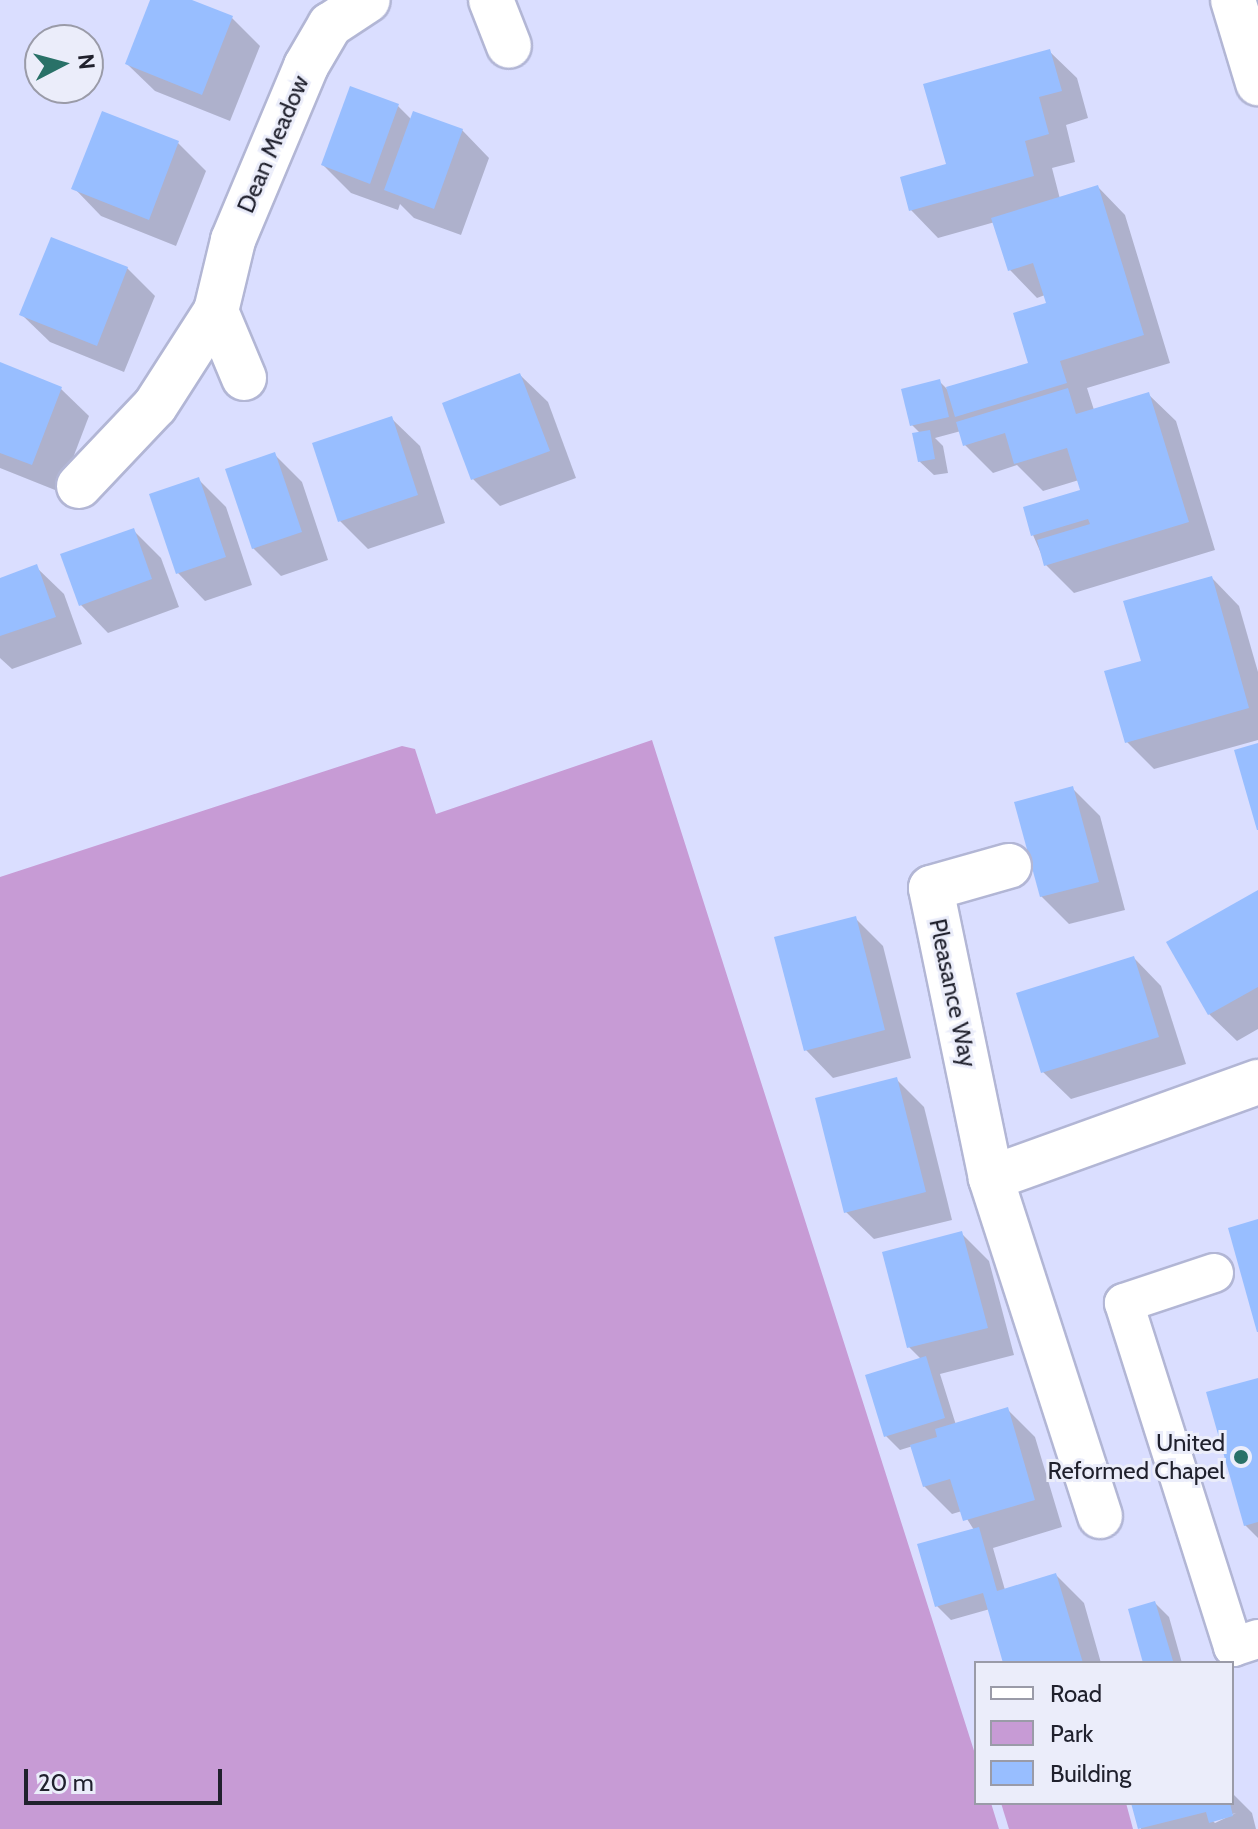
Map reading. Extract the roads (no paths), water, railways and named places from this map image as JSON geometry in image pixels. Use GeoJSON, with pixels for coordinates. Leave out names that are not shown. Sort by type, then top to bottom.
{"type":"FeatureCollection","features":[{"type":"Feature","properties":{"kind":"street","name":"Dean Meadow"},"geometry":{"type":"LineString","coordinates":[[79,486],[155,406],[216,311],[233,240],[306,66],[330,25],[368,0]]}},
{"type":"Feature","properties":{"kind":"street"},"geometry":{"type":"LineString","coordinates":[[491,0],[509,46]]}},
{"type":"Feature","properties":{"kind":"street"},"geometry":{"type":"LineString","coordinates":[[1233,0],[1258,83]]}},
{"type":"Feature","properties":{"kind":"street"},"geometry":{"type":"LineString","coordinates":[[216,311],[244,378]]}},
{"type":"Feature","properties":{"kind":"street","name":"Pleasance Way"},"geometry":{"type":"LineString","coordinates":[[1009,866],[931,888],[991,1178],[1100,1516]]}},
{"type":"Feature","properties":{"kind":"street"},"geometry":{"type":"LineString","coordinates":[[991,1178],[1258,1082]]}},
{"type":"Feature","properties":{"kind":"lane"},"geometry":{"type":"LineString","coordinates":[[1214,1273],[1124,1303],[1233,1647],[1258,1639]]}},
{"type":"Feature","properties":{"kind":"place","name":"United Reformed Chapel"},"geometry":{"type":"Point","coordinates":[1241,1457]}}]}
